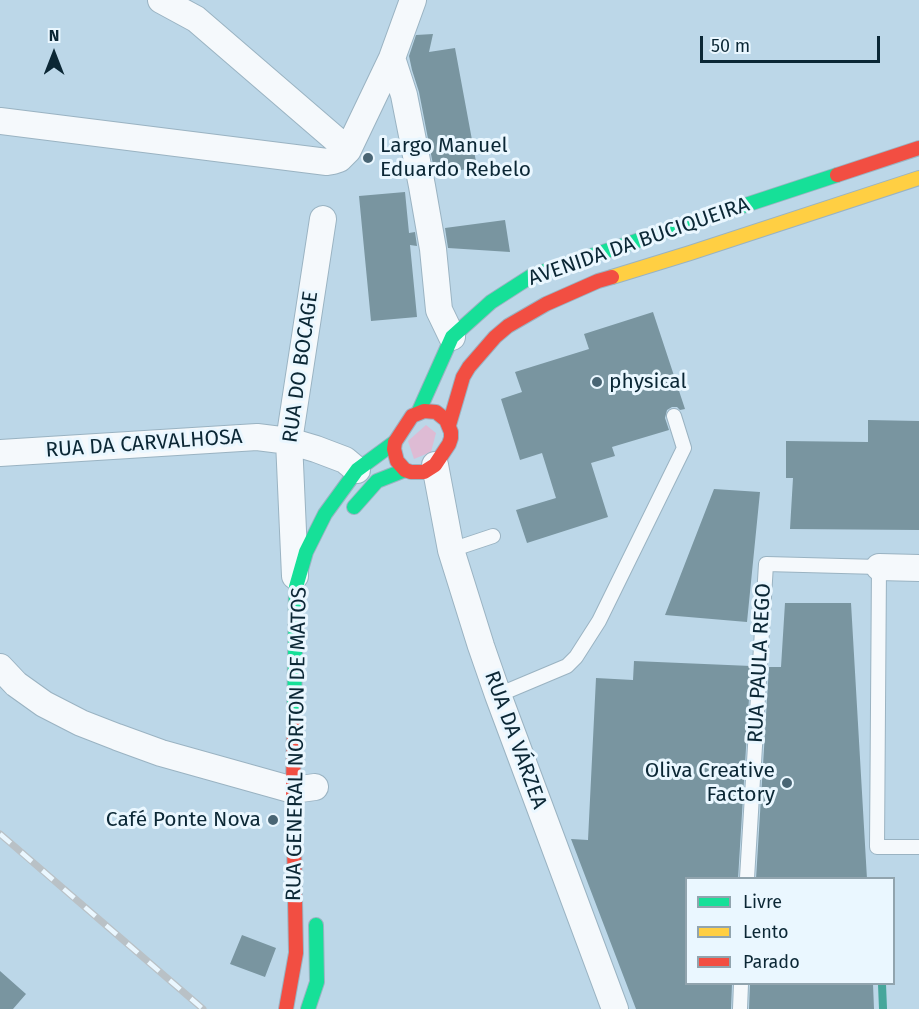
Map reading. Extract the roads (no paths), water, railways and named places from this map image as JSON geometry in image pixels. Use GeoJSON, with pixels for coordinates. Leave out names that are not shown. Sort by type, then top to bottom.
{"type":"FeatureCollection","features":[{"type":"Feature","properties":{"kind":"street"},"geometry":{"type":"LineString","coordinates":[[161,0],[196,19],[348,150]]}},
{"type":"Feature","properties":{"kind":"street"},"geometry":{"type":"LineString","coordinates":[[0,122],[327,162],[339,159],[348,150],[392,58],[413,0]]}},
{"type":"Feature","properties":{"kind":"street"},"geometry":{"type":"LineString","coordinates":[[392,58],[404,95],[433,249],[439,309],[452,337]]}},
{"type":"Feature","properties":{"kind":"street","name":"AVENIDA DA BUCIQUEIRA"},"geometry":{"type":"LineString","coordinates":[[418,413],[452,337],[491,302],[533,275],[919,147]]}},
{"type":"Feature","properties":{"kind":"street","name":"AVENIDA DA BUCIQUEIRA"},"geometry":{"type":"LineString","coordinates":[[450,425],[458,391],[469,367],[495,337],[508,326],[546,304],[598,281],[919,178]]}},
{"type":"Feature","properties":{"kind":"street","name":"RUA DO BOCAGE"},"geometry":{"type":"LineString","coordinates":[[296,587],[289,441],[323,219]]}},
{"type":"Feature","properties":{"kind":"street"},"geometry":{"type":"LineString","coordinates":[[395,442],[394,455],[405,470],[418,473],[435,465],[449,444],[450,425],[442,415],[436,412],[418,413]]}},
{"type":"Feature","properties":{"kind":"street","name":"RUA GENERAL NORTON DE MATOS"},"geometry":{"type":"LineString","coordinates":[[286,1009],[296,953],[310,788],[296,587],[306,552],[325,514],[357,470],[395,442],[408,421],[418,413]]}},
{"type":"Feature","properties":{"kind":"street","name":"RUA DA CARVALHOSA"},"geometry":{"type":"LineString","coordinates":[[0,453],[257,437],[289,441],[316,449],[345,460],[357,470]]}},
{"type":"Feature","properties":{"kind":"street","name":"RUA DA VÁRZEA"},"geometry":{"type":"LineString","coordinates":[[435,465],[451,550],[498,694],[615,1009]]}},
{"type":"Feature","properties":{"kind":"street"},"geometry":{"type":"LineString","coordinates":[[344,519],[377,481],[405,470]]}},
{"type":"Feature","properties":{"kind":"street","name":"RUA PAULA REGO"},"geometry":{"type":"LineString","coordinates":[[879,567],[919,568]]}},
{"type":"Feature","properties":{"kind":"street"},"geometry":{"type":"LineString","coordinates":[[0,667],[16,684],[44,704],[81,723],[161,753],[310,788]]}},
{"type":"Feature","properties":{"kind":"street","name":"RUA GENERAL NORTON DE MATOS"},"geometry":{"type":"LineString","coordinates":[[308,1009],[316,982],[316,906]]}},
{"type":"Feature","properties":{"kind":"lane"},"geometry":{"type":"LineString","coordinates":[[498,694],[567,666],[576,657],[599,621],[684,448],[674,416]]}},
{"type":"Feature","properties":{"kind":"lane"},"geometry":{"type":"LineString","coordinates":[[451,550],[493,536]]}},
{"type":"Feature","properties":{"kind":"lane","name":"RUA PAULA REGO"},"geometry":{"type":"LineString","coordinates":[[747,877],[766,564],[879,567]]}},
{"type":"Feature","properties":{"kind":"lane"},"geometry":{"type":"LineString","coordinates":[[879,567],[877,847],[919,847]]}},
{"type":"Feature","properties":{"kind":"lane"},"geometry":{"type":"LineString","coordinates":[[740,1009],[741,985]]}},
{"type":"Feature","properties":{"kind":"waterway"},"geometry":{"type":"LineString","coordinates":[[882,985],[883,1009]]}},
{"type":"Feature","properties":{"kind":"railway"},"geometry":{"type":"LineString","coordinates":[[0,834],[203,1009]]}},
{"type":"Feature","properties":{"kind":"place","name":"Largo Manuel Eduardo Rebelo"},"geometry":{"type":"Point","coordinates":[368,158]}},
{"type":"Feature","properties":{"kind":"place","name":"physical"},"geometry":{"type":"Point","coordinates":[597,382]}},
{"type":"Feature","properties":{"kind":"place","name":"Oliva Creative Factory"},"geometry":{"type":"Point","coordinates":[787,783]}},
{"type":"Feature","properties":{"kind":"place","name":"Café Ponte Nova"},"geometry":{"type":"Point","coordinates":[273,820]}}]}
